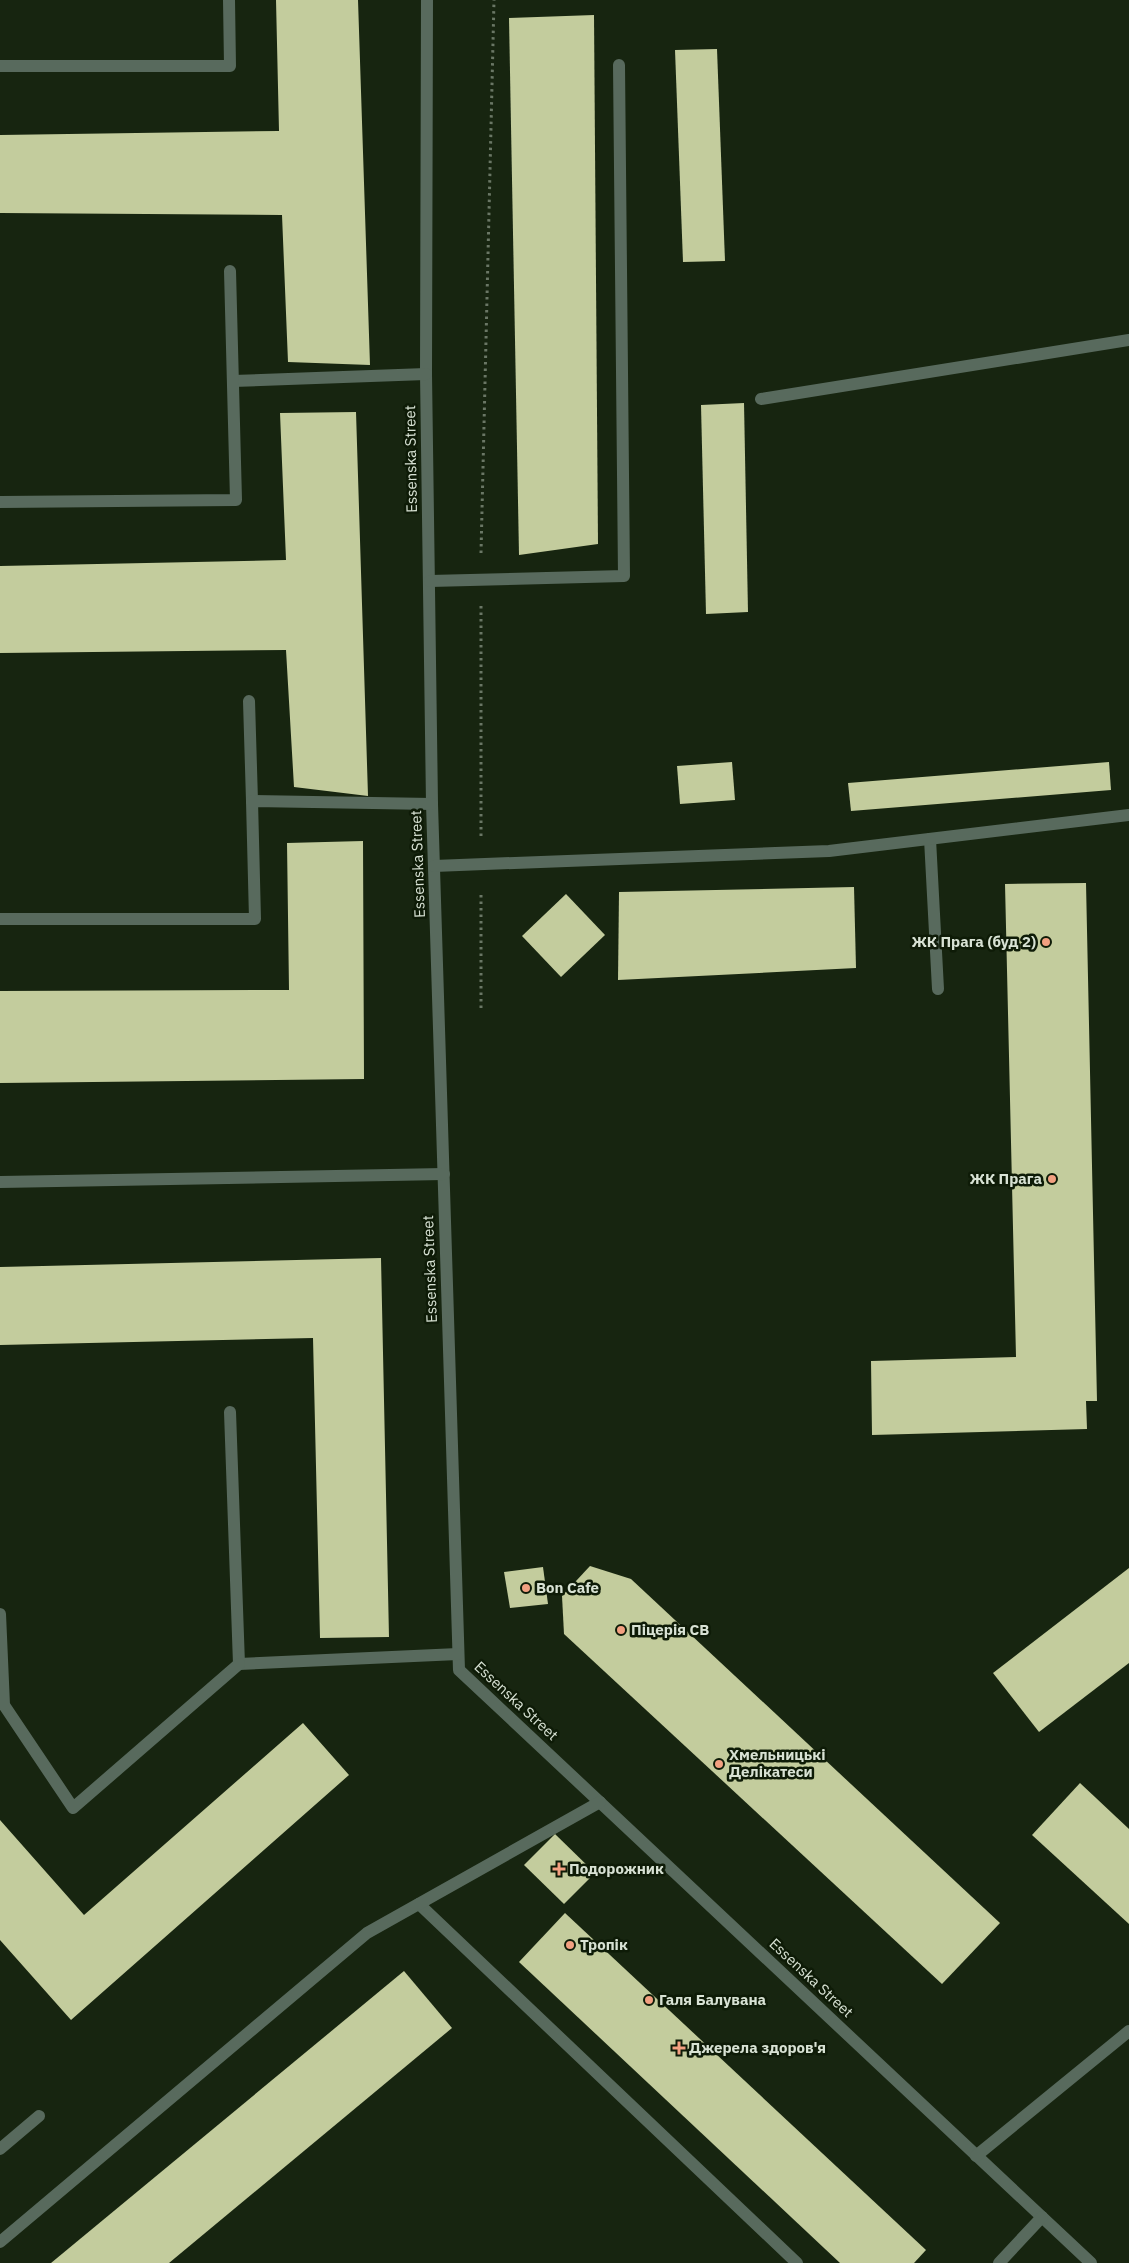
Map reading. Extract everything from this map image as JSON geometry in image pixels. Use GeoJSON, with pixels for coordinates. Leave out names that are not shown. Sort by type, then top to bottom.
{"type":"FeatureCollection","features":[{"type":"Feature","properties":{"kind":"street"},"geometry":{"type":"LineString","coordinates":[[0,66],[230,66],[229,0]]}},
{"type":"Feature","properties":{"kind":"street","name":"Essenska Street"},"geometry":{"type":"LineString","coordinates":[[427,0],[426,374],[432,804],[459,1670],[1091,2263]]}},
{"type":"Feature","properties":{"kind":"street"},"geometry":{"type":"LineString","coordinates":[[430,581],[624,576],[619,65]]}},
{"type":"Feature","properties":{"kind":"street"},"geometry":{"type":"LineString","coordinates":[[0,502],[236,500],[230,271]]}},
{"type":"Feature","properties":{"kind":"street"},"geometry":{"type":"LineString","coordinates":[[761,399],[1129,340]]}},
{"type":"Feature","properties":{"kind":"street"},"geometry":{"type":"LineString","coordinates":[[233,381],[426,374]]}},
{"type":"Feature","properties":{"kind":"street"},"geometry":{"type":"LineString","coordinates":[[0,919],[255,919],[249,701]]}},
{"type":"Feature","properties":{"kind":"street"},"geometry":{"type":"LineString","coordinates":[[252,801],[432,804]]}},
{"type":"Feature","properties":{"kind":"street"},"geometry":{"type":"LineString","coordinates":[[434,866],[829,851],[1129,815]]}},
{"type":"Feature","properties":{"kind":"street"},"geometry":{"type":"LineString","coordinates":[[930,839],[938,989]]}},
{"type":"Feature","properties":{"kind":"street"},"geometry":{"type":"LineString","coordinates":[[0,1182],[444,1174]]}},
{"type":"Feature","properties":{"kind":"street"},"geometry":{"type":"LineString","coordinates":[[230,1412],[238,1664]]}},
{"type":"Feature","properties":{"kind":"street"},"geometry":{"type":"LineString","coordinates":[[0,1614],[4,1705],[73,1808],[238,1664],[458,1654]]}},
{"type":"Feature","properties":{"kind":"street"},"geometry":{"type":"LineString","coordinates":[[0,2242],[367,1933],[600,1802]]}},
{"type":"Feature","properties":{"kind":"street"},"geometry":{"type":"LineString","coordinates":[[419,1904],[797,2263]]}},
{"type":"Feature","properties":{"kind":"street"},"geometry":{"type":"LineString","coordinates":[[976,2156],[1129,2031]]}},
{"type":"Feature","properties":{"kind":"street"},"geometry":{"type":"LineString","coordinates":[[0,2149],[40,2116]]}},
{"type":"Feature","properties":{"kind":"street"},"geometry":{"type":"LineString","coordinates":[[999,2263],[1042,2218]]}},
{"type":"Feature","properties":{"kind":"path"},"geometry":{"type":"LineString","coordinates":[[481,1008],[480,580],[494,0]]}},
{"type":"Feature","properties":{"kind":"building"},"geometry":{"type":"Polygon","coordinates":[[[276,0],[358,0],[370,365],[288,362],[282,215],[0,213],[0,135],[279,131],[276,0]]]}},
{"type":"Feature","properties":{"kind":"building"},"geometry":{"type":"Polygon","coordinates":[[[594,15],[598,544],[519,555],[509,18],[594,15]]]}},
{"type":"Feature","properties":{"kind":"building"},"geometry":{"type":"Polygon","coordinates":[[[717,49],[725,261],[683,262],[675,50],[717,49]]]}},
{"type":"Feature","properties":{"kind":"building"},"geometry":{"type":"Polygon","coordinates":[[[744,403],[748,612],[706,614],[701,405],[744,403]]]}},
{"type":"Feature","properties":{"kind":"building"},"geometry":{"type":"Polygon","coordinates":[[[356,412],[368,796],[294,787],[286,650],[0,653],[0,566],[286,560],[280,413],[356,412]]]}},
{"type":"Feature","properties":{"kind":"building"},"geometry":{"type":"Polygon","coordinates":[[[732,762],[735,800],[680,804],[677,766],[732,762]]]}},
{"type":"Feature","properties":{"kind":"building"},"geometry":{"type":"Polygon","coordinates":[[[1109,762],[1111,790],[851,811],[848,783],[1109,762]]]}},
{"type":"Feature","properties":{"kind":"building"},"geometry":{"type":"Polygon","coordinates":[[[363,841],[364,1079],[0,1083],[0,991],[289,990],[287,843],[363,841]]]}},
{"type":"Feature","properties":{"kind":"building","name":"ЖК Прага"},"geometry":{"type":"Polygon","coordinates":[[[1086,883],[1097,1401],[1086,1401],[1087,1429],[872,1435],[871,1361],[1016,1357],[1005,884],[1086,883]]]}},
{"type":"Feature","properties":{"kind":"building"},"geometry":{"type":"Polygon","coordinates":[[[854,887],[856,968],[618,980],[619,892],[854,887]]]}},
{"type":"Feature","properties":{"kind":"building"},"geometry":{"type":"Polygon","coordinates":[[[566,894],[605,935],[561,977],[522,936],[566,894]]]}},
{"type":"Feature","properties":{"kind":"building"},"geometry":{"type":"Polygon","coordinates":[[[381,1258],[389,1637],[320,1638],[313,1338],[0,1345],[0,1267],[381,1258]]]}},
{"type":"Feature","properties":{"kind":"building"},"geometry":{"type":"Polygon","coordinates":[[[590,1566],[631,1579],[1000,1923],[942,1984],[564,1634],[562,1596],[590,1566]]]}},
{"type":"Feature","properties":{"kind":"building","name":"Bon Cafe"},"geometry":{"type":"Polygon","coordinates":[[[543,1567],[548,1604],[510,1608],[504,1572],[543,1567]]]}},
{"type":"Feature","properties":{"kind":"building"},"geometry":{"type":"Polygon","coordinates":[[[1129,1568],[1129,1663],[1039,1732],[993,1673],[1129,1568]]]}},
{"type":"Feature","properties":{"kind":"building"},"geometry":{"type":"Polygon","coordinates":[[[303,1723],[349,1775],[71,2020],[0,1940],[0,1820],[84,1915],[303,1723]]]}},
{"type":"Feature","properties":{"kind":"building"},"geometry":{"type":"Polygon","coordinates":[[[1080,1783],[1129,1829],[1129,1924],[1032,1835],[1080,1783]]]}},
{"type":"Feature","properties":{"kind":"building","name":"Подорожник"},"geometry":{"type":"Polygon","coordinates":[[[555,1834],[595,1873],[564,1904],[524,1865],[555,1834]]]}},
{"type":"Feature","properties":{"kind":"building"},"geometry":{"type":"Polygon","coordinates":[[[565,1913],[926,2250],[914,2263],[840,2263],[519,1962],[565,1913]]]}},
{"type":"Feature","properties":{"kind":"building"},"geometry":{"type":"Polygon","coordinates":[[[404,1971],[452,2028],[169,2263],[51,2263],[404,1971]]]}},
{"type":"Feature","properties":{"kind":"place","name":"ЖК Прага (буд 2)"},"geometry":{"type":"Point","coordinates":[1046,942]}},
{"type":"Feature","properties":{"kind":"place","name":"ЖК Прага"},"geometry":{"type":"Point","coordinates":[1052,1179]}},
{"type":"Feature","properties":{"kind":"place","name":"Bon Cafe"},"geometry":{"type":"Point","coordinates":[526,1588]}},
{"type":"Feature","properties":{"kind":"place","name":"Піцерія СВ"},"geometry":{"type":"Point","coordinates":[621,1630]}},
{"type":"Feature","properties":{"kind":"place","name":"Хмельницькі Делікатеси"},"geometry":{"type":"Point","coordinates":[719,1764]}},
{"type":"Feature","properties":{"kind":"place","name":"Подорожник"},"geometry":{"type":"Point","coordinates":[559,1869]}},
{"type":"Feature","properties":{"kind":"place","name":"Тропік"},"geometry":{"type":"Point","coordinates":[570,1945]}},
{"type":"Feature","properties":{"kind":"place","name":"Галя Балувана"},"geometry":{"type":"Point","coordinates":[649,2000]}},
{"type":"Feature","properties":{"kind":"place","name":"Джерела здоров'я"},"geometry":{"type":"Point","coordinates":[679,2048]}}]}
